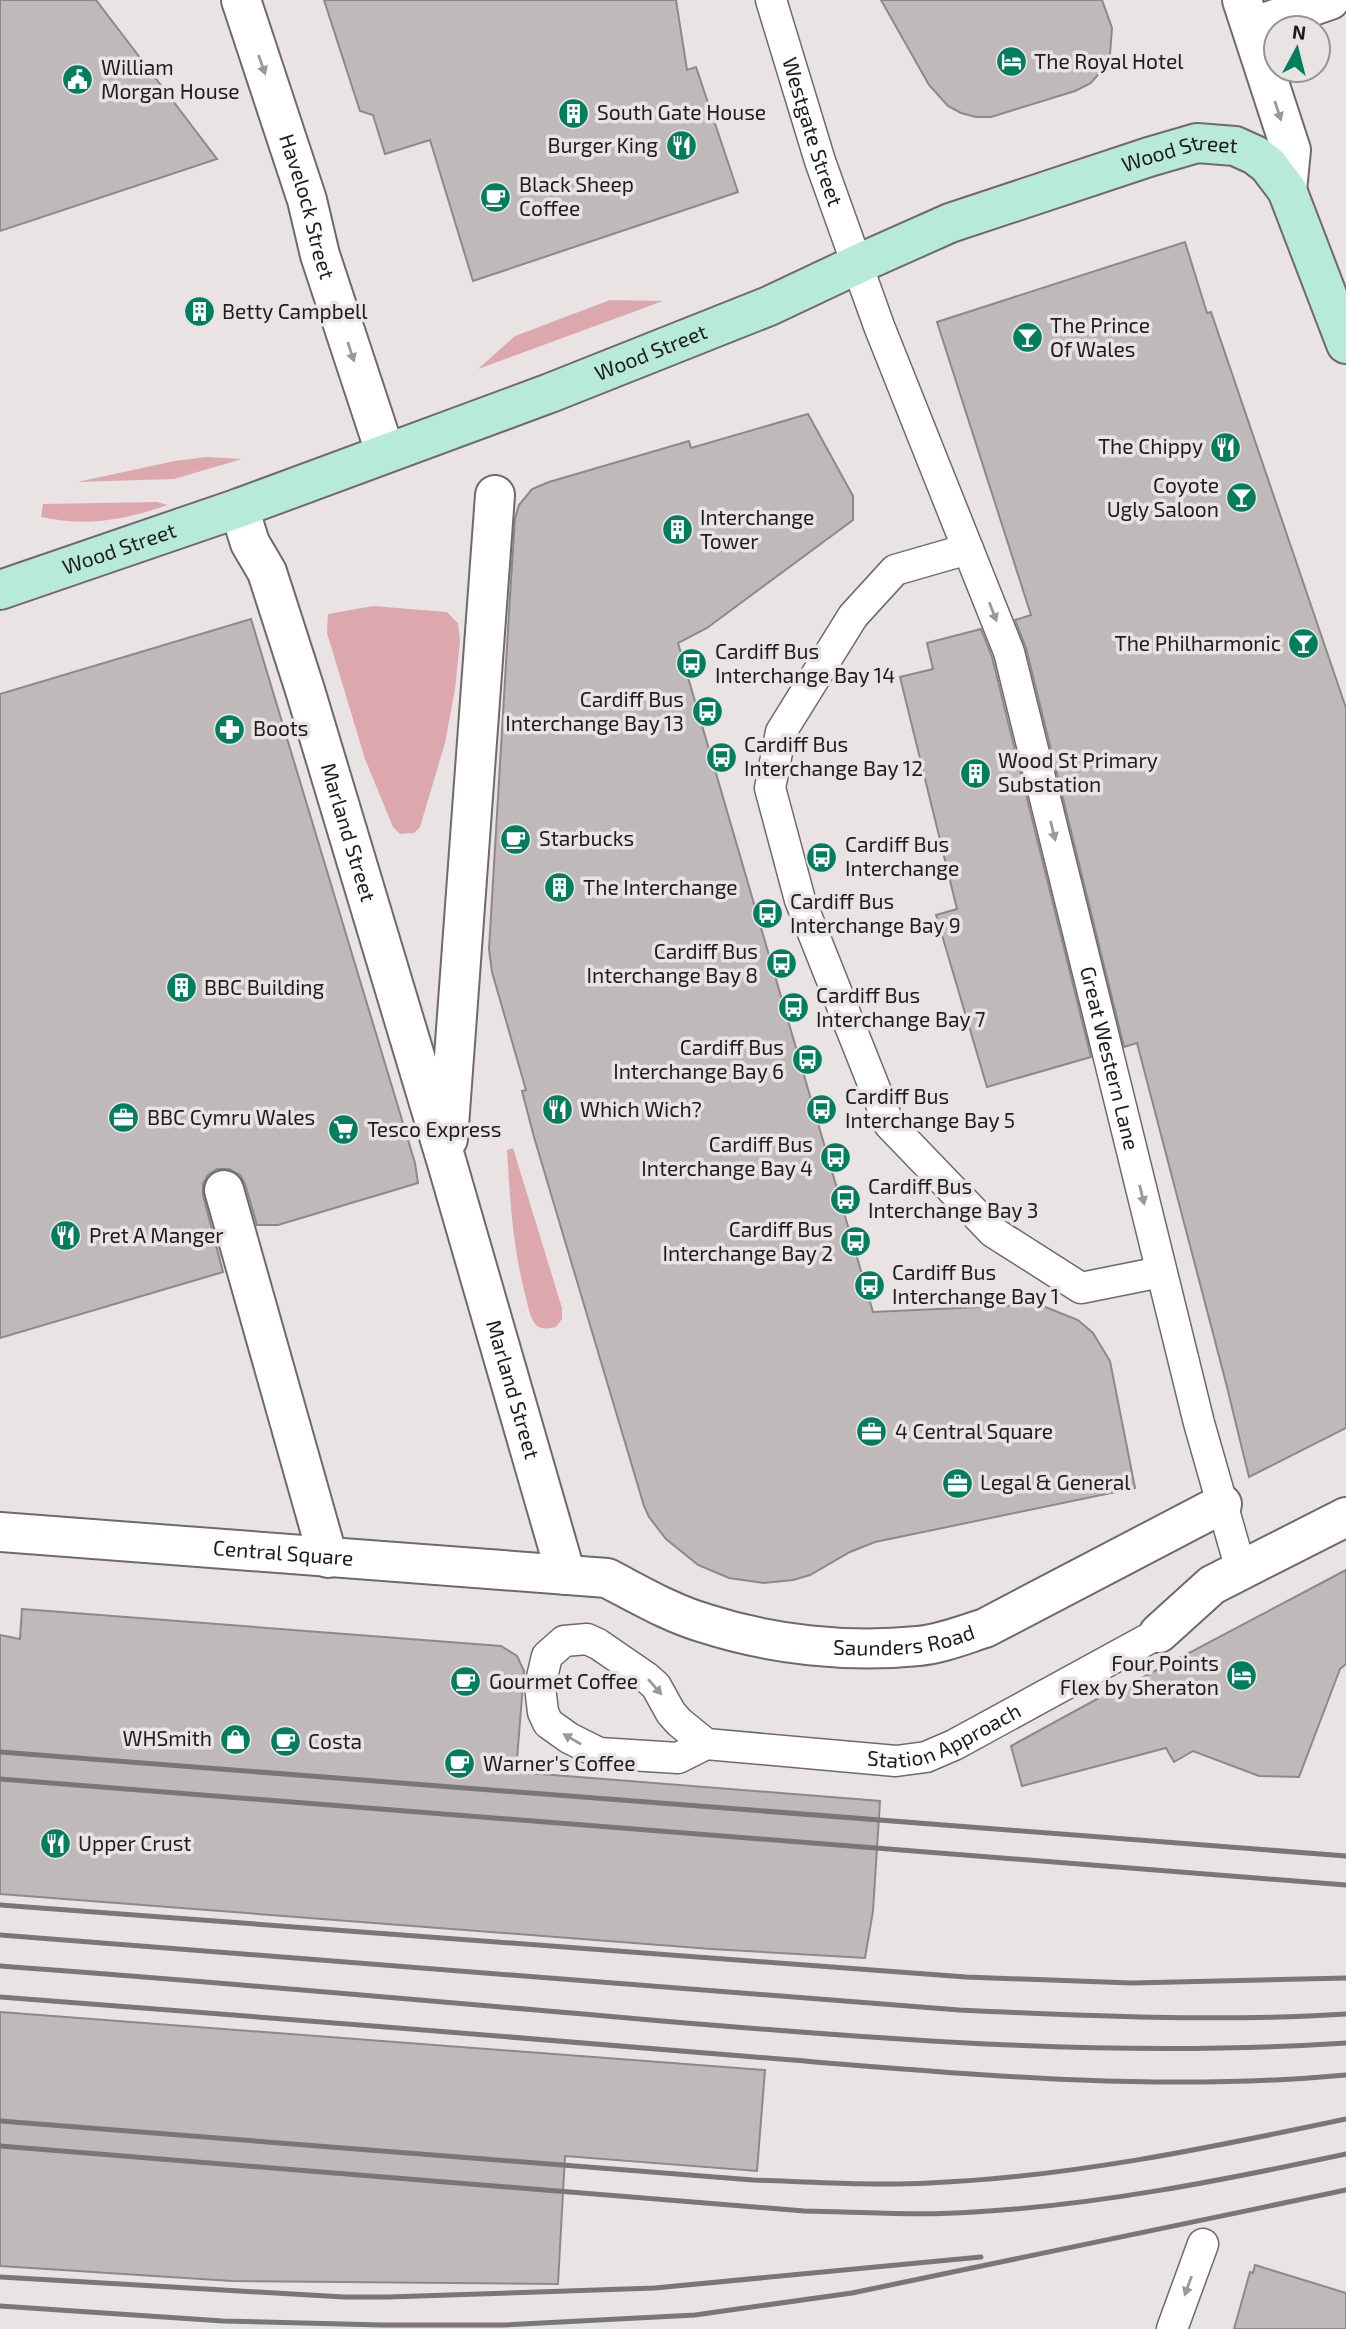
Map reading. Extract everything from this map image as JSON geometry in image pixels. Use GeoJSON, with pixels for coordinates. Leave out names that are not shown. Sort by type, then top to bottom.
{"type":"FeatureCollection","features":[{"type":"Feature","properties":{"kind":"street","name":"Havelock Street"},"geometry":{"type":"LineString","coordinates":[[240,0],[307,200],[320,255],[384,452]]}},
{"type":"Feature","properties":{"kind":"street"},"geometry":{"type":"LineString","coordinates":[[1287,190],[1291,150],[1247,13],[1326,1]]}},
{"type":"Feature","properties":{"kind":"street","name":"Wood Street"},"geometry":{"type":"LineString","coordinates":[[0,590],[239,508],[384,452],[550,393],[769,306],[950,223],[1197,143],[1235,146],[1255,155],[1268,165],[1287,190],[1346,344]]}},
{"type":"Feature","properties":{"kind":"street","name":"Marland Street"},"geometry":{"type":"LineString","coordinates":[[447,1163],[495,495]]}},
{"type":"Feature","properties":{"kind":"street","name":"Marland Street"},"geometry":{"type":"LineString","coordinates":[[239,508],[250,543],[267,572],[305,690],[447,1163],[566,1575]]}},
{"type":"Feature","properties":{"kind":"street"},"geometry":{"type":"LineString","coordinates":[[224,1190],[328,1558]]}},
{"type":"Feature","properties":{"kind":"street","name":"Saunders Road"},"geometry":{"type":"LineString","coordinates":[[566,1575],[607,1578],[656,1604],[703,1623],[770,1640],[832,1647],[918,1646],[985,1628],[1223,1504]]}},
{"type":"Feature","properties":{"kind":"street"},"geometry":{"type":"LineString","coordinates":[[1160,1633],[1212,1585],[1346,1517]]}},
{"type":"Feature","properties":{"kind":"street","name":"Central Square"},"geometry":{"type":"LineString","coordinates":[[0,1532],[566,1575]]}},
{"type":"Feature","properties":{"kind":"lane","name":"Westgate Street"},"geometry":{"type":"LineString","coordinates":[[771,0],[820,162],[879,326],[968,549]]}},
{"type":"Feature","properties":{"kind":"lane","name":"Great Western Lane"},"geometry":{"type":"LineString","coordinates":[[968,549],[1009,652],[1199,1423],[1241,1570]]}},
{"type":"Feature","properties":{"kind":"lane"},"geometry":{"type":"LineString","coordinates":[[968,549],[895,570],[853,616],[781,732],[770,788],[797,887],[889,1124],[993,1232],[1081,1288],[1161,1272]]}},
{"type":"Feature","properties":{"kind":"lane","name":"Station Approach"},"geometry":{"type":"LineString","coordinates":[[706,1744],[679,1722],[651,1682],[598,1644],[587,1639],[564,1641],[547,1656],[540,1686],[543,1712],[548,1723],[569,1738],[599,1753],[678,1758],[706,1744],[895,1761],[926,1757],[954,1745],[1160,1633]]}},
{"type":"Feature","properties":{"kind":"lane"},"geometry":{"type":"LineString","coordinates":[[1172,2329],[1203,2244]]}},
{"type":"Feature","properties":{"kind":"shaded area"},"geometry":{"type":"Polygon","coordinates":[[[610,300],[663,301],[478,369],[515,336],[610,300]]]}},
{"type":"Feature","properties":{"kind":"shaded area"},"geometry":{"type":"Polygon","coordinates":[[[206,457],[242,459],[174,479],[77,482],[175,461],[206,457]]]}},
{"type":"Feature","properties":{"kind":"shaded area"},"geometry":{"type":"Polygon","coordinates":[[[157,502],[168,505],[136,515],[90,522],[41,517],[43,504],[157,502]]]}},
{"type":"Feature","properties":{"kind":"shaded area"},"geometry":{"type":"Polygon","coordinates":[[[373,606],[447,612],[458,623],[460,641],[455,689],[445,743],[420,827],[414,833],[400,834],[393,827],[365,759],[327,633],[328,614],[373,606]]]}},
{"type":"Feature","properties":{"kind":"shaded area"},"geometry":{"type":"Polygon","coordinates":[[[513,1148],[562,1308],[562,1319],[553,1328],[542,1328],[535,1324],[522,1280],[508,1169],[507,1150],[513,1148]]]}},
{"type":"Feature","properties":{"kind":"building","name":"William Morgan House"},"geometry":{"type":"Polygon","coordinates":[[[0,0],[96,0],[217,159],[0,231],[0,0]]]}},
{"type":"Feature","properties":{"kind":"building"},"geometry":{"type":"Polygon","coordinates":[[[324,0],[676,0],[687,70],[696,67],[738,192],[473,281],[430,140],[385,154],[373,115],[360,111],[324,0]]]}},
{"type":"Feature","properties":{"kind":"building","name":"The Royal Hotel"},"geometry":{"type":"Polygon","coordinates":[[[881,0],[1102,0],[1112,28],[1110,54],[1091,83],[1075,91],[991,117],[976,117],[948,106],[929,85],[881,0]]]}},
{"type":"Feature","properties":{"kind":"building"},"geometry":{"type":"Polygon","coordinates":[[[1185,242],[1207,313],[1211,312],[1346,708],[1346,1428],[1249,1477],[1137,1043],[1124,1047],[1026,648],[1015,620],[1031,615],[937,322],[1185,242]]]}},
{"type":"Feature","properties":{"kind":"building"},"geometry":{"type":"Polygon","coordinates":[[[808,414],[853,496],[853,520],[707,628],[678,643],[873,1312],[1025,1305],[1043,1306],[1078,1320],[1093,1333],[1110,1361],[1135,1488],[875,1542],[850,1552],[810,1575],[764,1583],[729,1578],[698,1565],[666,1539],[644,1506],[534,1137],[522,1091],[526,1090],[492,972],[489,949],[515,518],[519,505],[532,489],[549,482],[689,441],[691,448],[808,414]]]}},
{"type":"Feature","properties":{"kind":"building","name":"BBC Building"},"geometry":{"type":"Polygon","coordinates":[[[251,619],[415,1163],[418,1183],[278,1225],[257,1225],[240,1175],[229,1169],[217,1169],[208,1175],[203,1184],[203,1195],[223,1272],[0,1338],[0,694],[251,619]]]}},
{"type":"Feature","properties":{"kind":"building"},"geometry":{"type":"Polygon","coordinates":[[[981,629],[992,657],[1091,1057],[987,1087],[936,915],[957,909],[900,677],[933,669],[927,643],[981,629]]]}},
{"type":"Feature","properties":{"kind":"building","name":"Four Points Flex by Sheraton"},"geometry":{"type":"Polygon","coordinates":[[[1346,1570],[1346,1664],[1340,1669],[1299,1777],[1259,1776],[1193,1751],[1174,1762],[1166,1748],[1022,1786],[1011,1746],[1346,1570]]]}},
{"type":"Feature","properties":{"kind":"building"},"geometry":{"type":"Polygon","coordinates":[[[22,1609],[501,1646],[517,1656],[524,1671],[516,1772],[880,1801],[873,1911],[865,1958],[711,1949],[0,1894],[0,1635],[20,1639],[22,1609]]]}},
{"type":"Feature","properties":{"kind":"building"},"geometry":{"type":"Polygon","coordinates":[[[0,2012],[765,2070],[757,2171],[565,2156],[558,2284],[232,2281],[0,2266],[0,2012]]]}},
{"type":"Feature","properties":{"kind":"building"},"geometry":{"type":"Polygon","coordinates":[[[1255,2265],[1346,2293],[1346,2329],[1234,2329],[1250,2272],[1253,2273],[1255,2265]]]}},
{"type":"Feature","properties":{"kind":"railway"},"geometry":{"type":"LineString","coordinates":[[0,1752],[1346,1856]]}},
{"type":"Feature","properties":{"kind":"railway"},"geometry":{"type":"LineString","coordinates":[[0,1779],[1346,1885]]}},
{"type":"Feature","properties":{"kind":"railway"},"geometry":{"type":"LineString","coordinates":[[0,1905],[966,1977],[1132,1983],[1346,1978]]}},
{"type":"Feature","properties":{"kind":"railway"},"geometry":{"type":"LineString","coordinates":[[0,1935],[959,2010],[1201,2018],[1346,2014]]}},
{"type":"Feature","properties":{"kind":"railway"},"geometry":{"type":"LineString","coordinates":[[0,1966],[747,2028],[1004,2045],[1175,2049],[1346,2043]]}},
{"type":"Feature","properties":{"kind":"railway"},"geometry":{"type":"LineString","coordinates":[[0,1997],[1038,2078],[1192,2082],[1346,2075]]}},
{"type":"Feature","properties":{"kind":"railway"},"geometry":{"type":"LineString","coordinates":[[0,2121],[753,2180],[885,2184],[982,2180],[1087,2168],[1346,2119]]}},
{"type":"Feature","properties":{"kind":"railway"},"geometry":{"type":"LineString","coordinates":[[0,2146],[804,2211],[911,2214],[1068,2204],[1208,2182],[1346,2154]]}},
{"type":"Feature","properties":{"kind":"railway"},"geometry":{"type":"LineString","coordinates":[[0,2306],[223,2321],[382,2325],[505,2325],[695,2315],[852,2293],[1346,2190]]}},
{"type":"Feature","properties":{"kind":"railway"},"geometry":{"type":"LineString","coordinates":[[0,2277],[344,2297],[388,2297],[655,2288],[981,2257]]}},
{"type":"Feature","properties":{"kind":"place","name":"The Royal Hotel"},"geometry":{"type":"Point","coordinates":[1011,62]}},
{"type":"Feature","properties":{"kind":"place","name":"William Morgan House"},"geometry":{"type":"Point","coordinates":[78,80]}},
{"type":"Feature","properties":{"kind":"place","name":"South Gate House"},"geometry":{"type":"Point","coordinates":[574,113]}},
{"type":"Feature","properties":{"kind":"place","name":"Burger King"},"geometry":{"type":"Point","coordinates":[681,146]}},
{"type":"Feature","properties":{"kind":"place","name":"Black Sheep Coffee"},"geometry":{"type":"Point","coordinates":[496,197]}},
{"type":"Feature","properties":{"kind":"place","name":"Betty Campbell"},"geometry":{"type":"Point","coordinates":[199,312]}},
{"type":"Feature","properties":{"kind":"place","name":"The Prince Of Wales"},"geometry":{"type":"Point","coordinates":[1027,338]}},
{"type":"Feature","properties":{"kind":"place","name":"The Chippy"},"geometry":{"type":"Point","coordinates":[1226,447]}},
{"type":"Feature","properties":{"kind":"place","name":"Coyote Ugly Saloon"},"geometry":{"type":"Point","coordinates":[1242,498]}},
{"type":"Feature","properties":{"kind":"place","name":"Interchange Tower"},"geometry":{"type":"Point","coordinates":[677,530]}},
{"type":"Feature","properties":{"kind":"place","name":"The Philharmonic"},"geometry":{"type":"Point","coordinates":[1304,644]}},
{"type":"Feature","properties":{"kind":"place","name":"Cardiff Bus Interchange Bay 14"},"geometry":{"type":"Point","coordinates":[692,664]}},
{"type":"Feature","properties":{"kind":"place","name":"Cardiff Bus Interchange Bay 13"},"geometry":{"type":"Point","coordinates":[707,712]}},
{"type":"Feature","properties":{"kind":"place","name":"Boots"},"geometry":{"type":"Point","coordinates":[230,729]}},
{"type":"Feature","properties":{"kind":"place","name":"Cardiff Bus Interchange Bay 12"},"geometry":{"type":"Point","coordinates":[721,757]}},
{"type":"Feature","properties":{"kind":"place","name":"Wood St Primary Substation"},"geometry":{"type":"Point","coordinates":[975,773]}},
{"type":"Feature","properties":{"kind":"place","name":"Starbucks"},"geometry":{"type":"Point","coordinates":[516,839]}},
{"type":"Feature","properties":{"kind":"place","name":"Cardiff Bus Interchange"},"geometry":{"type":"Point","coordinates":[822,857]}},
{"type":"Feature","properties":{"kind":"place","name":"The Interchange"},"geometry":{"type":"Point","coordinates":[560,888]}},
{"type":"Feature","properties":{"kind":"place","name":"Cardiff Bus Interchange Bay 9"},"geometry":{"type":"Point","coordinates":[767,914]}},
{"type":"Feature","properties":{"kind":"place","name":"Cardiff Bus Interchange Bay 8"},"geometry":{"type":"Point","coordinates":[781,964]}},
{"type":"Feature","properties":{"kind":"place","name":"BBC Building"},"geometry":{"type":"Point","coordinates":[181,988]}},
{"type":"Feature","properties":{"kind":"place","name":"Cardiff Bus Interchange Bay 7"},"geometry":{"type":"Point","coordinates":[793,1008]}},
{"type":"Feature","properties":{"kind":"place","name":"Cardiff Bus Interchange Bay 6"},"geometry":{"type":"Point","coordinates":[807,1060]}},
{"type":"Feature","properties":{"kind":"place","name":"Cardiff Bus Interchange Bay 5"},"geometry":{"type":"Point","coordinates":[822,1109]}},
{"type":"Feature","properties":{"kind":"place","name":"Which Wich?"},"geometry":{"type":"Point","coordinates":[557,1110]}},
{"type":"Feature","properties":{"kind":"place","name":"BBC Cymru Wales"},"geometry":{"type":"Point","coordinates":[124,1118]}},
{"type":"Feature","properties":{"kind":"place","name":"Tesco Express"},"geometry":{"type":"Point","coordinates":[344,1130]}},
{"type":"Feature","properties":{"kind":"place","name":"Cardiff Bus Interchange Bay 4"},"geometry":{"type":"Point","coordinates":[836,1157]}},
{"type":"Feature","properties":{"kind":"place","name":"Cardiff Bus Interchange Bay 3"},"geometry":{"type":"Point","coordinates":[845,1199]}},
{"type":"Feature","properties":{"kind":"place","name":"Pret A Manger"},"geometry":{"type":"Point","coordinates":[66,1236]}},
{"type":"Feature","properties":{"kind":"place","name":"Cardiff Bus Interchange Bay 2"},"geometry":{"type":"Point","coordinates":[856,1242]}},
{"type":"Feature","properties":{"kind":"place","name":"Cardiff Bus Interchange Bay 1"},"geometry":{"type":"Point","coordinates":[869,1285]}},
{"type":"Feature","properties":{"kind":"place","name":"4 Central Square"},"geometry":{"type":"Point","coordinates":[872,1432]}},
{"type":"Feature","properties":{"kind":"place","name":"Legal & General"},"geometry":{"type":"Point","coordinates":[957,1483]}},
{"type":"Feature","properties":{"kind":"place","name":"Four Points Flex by Sheraton"},"geometry":{"type":"Point","coordinates":[1242,1676]}},
{"type":"Feature","properties":{"kind":"place","name":"Gourmet Coffee"},"geometry":{"type":"Point","coordinates":[466,1682]}},
{"type":"Feature","properties":{"kind":"place","name":"WHSmith"},"geometry":{"type":"Point","coordinates":[235,1739]}},
{"type":"Feature","properties":{"kind":"place","name":"Costa"},"geometry":{"type":"Point","coordinates":[285,1742]}},
{"type":"Feature","properties":{"kind":"place","name":"Warner's Coffee"},"geometry":{"type":"Point","coordinates":[460,1764]}},
{"type":"Feature","properties":{"kind":"place","name":"Upper Crust"},"geometry":{"type":"Point","coordinates":[55,1844]}}]}
